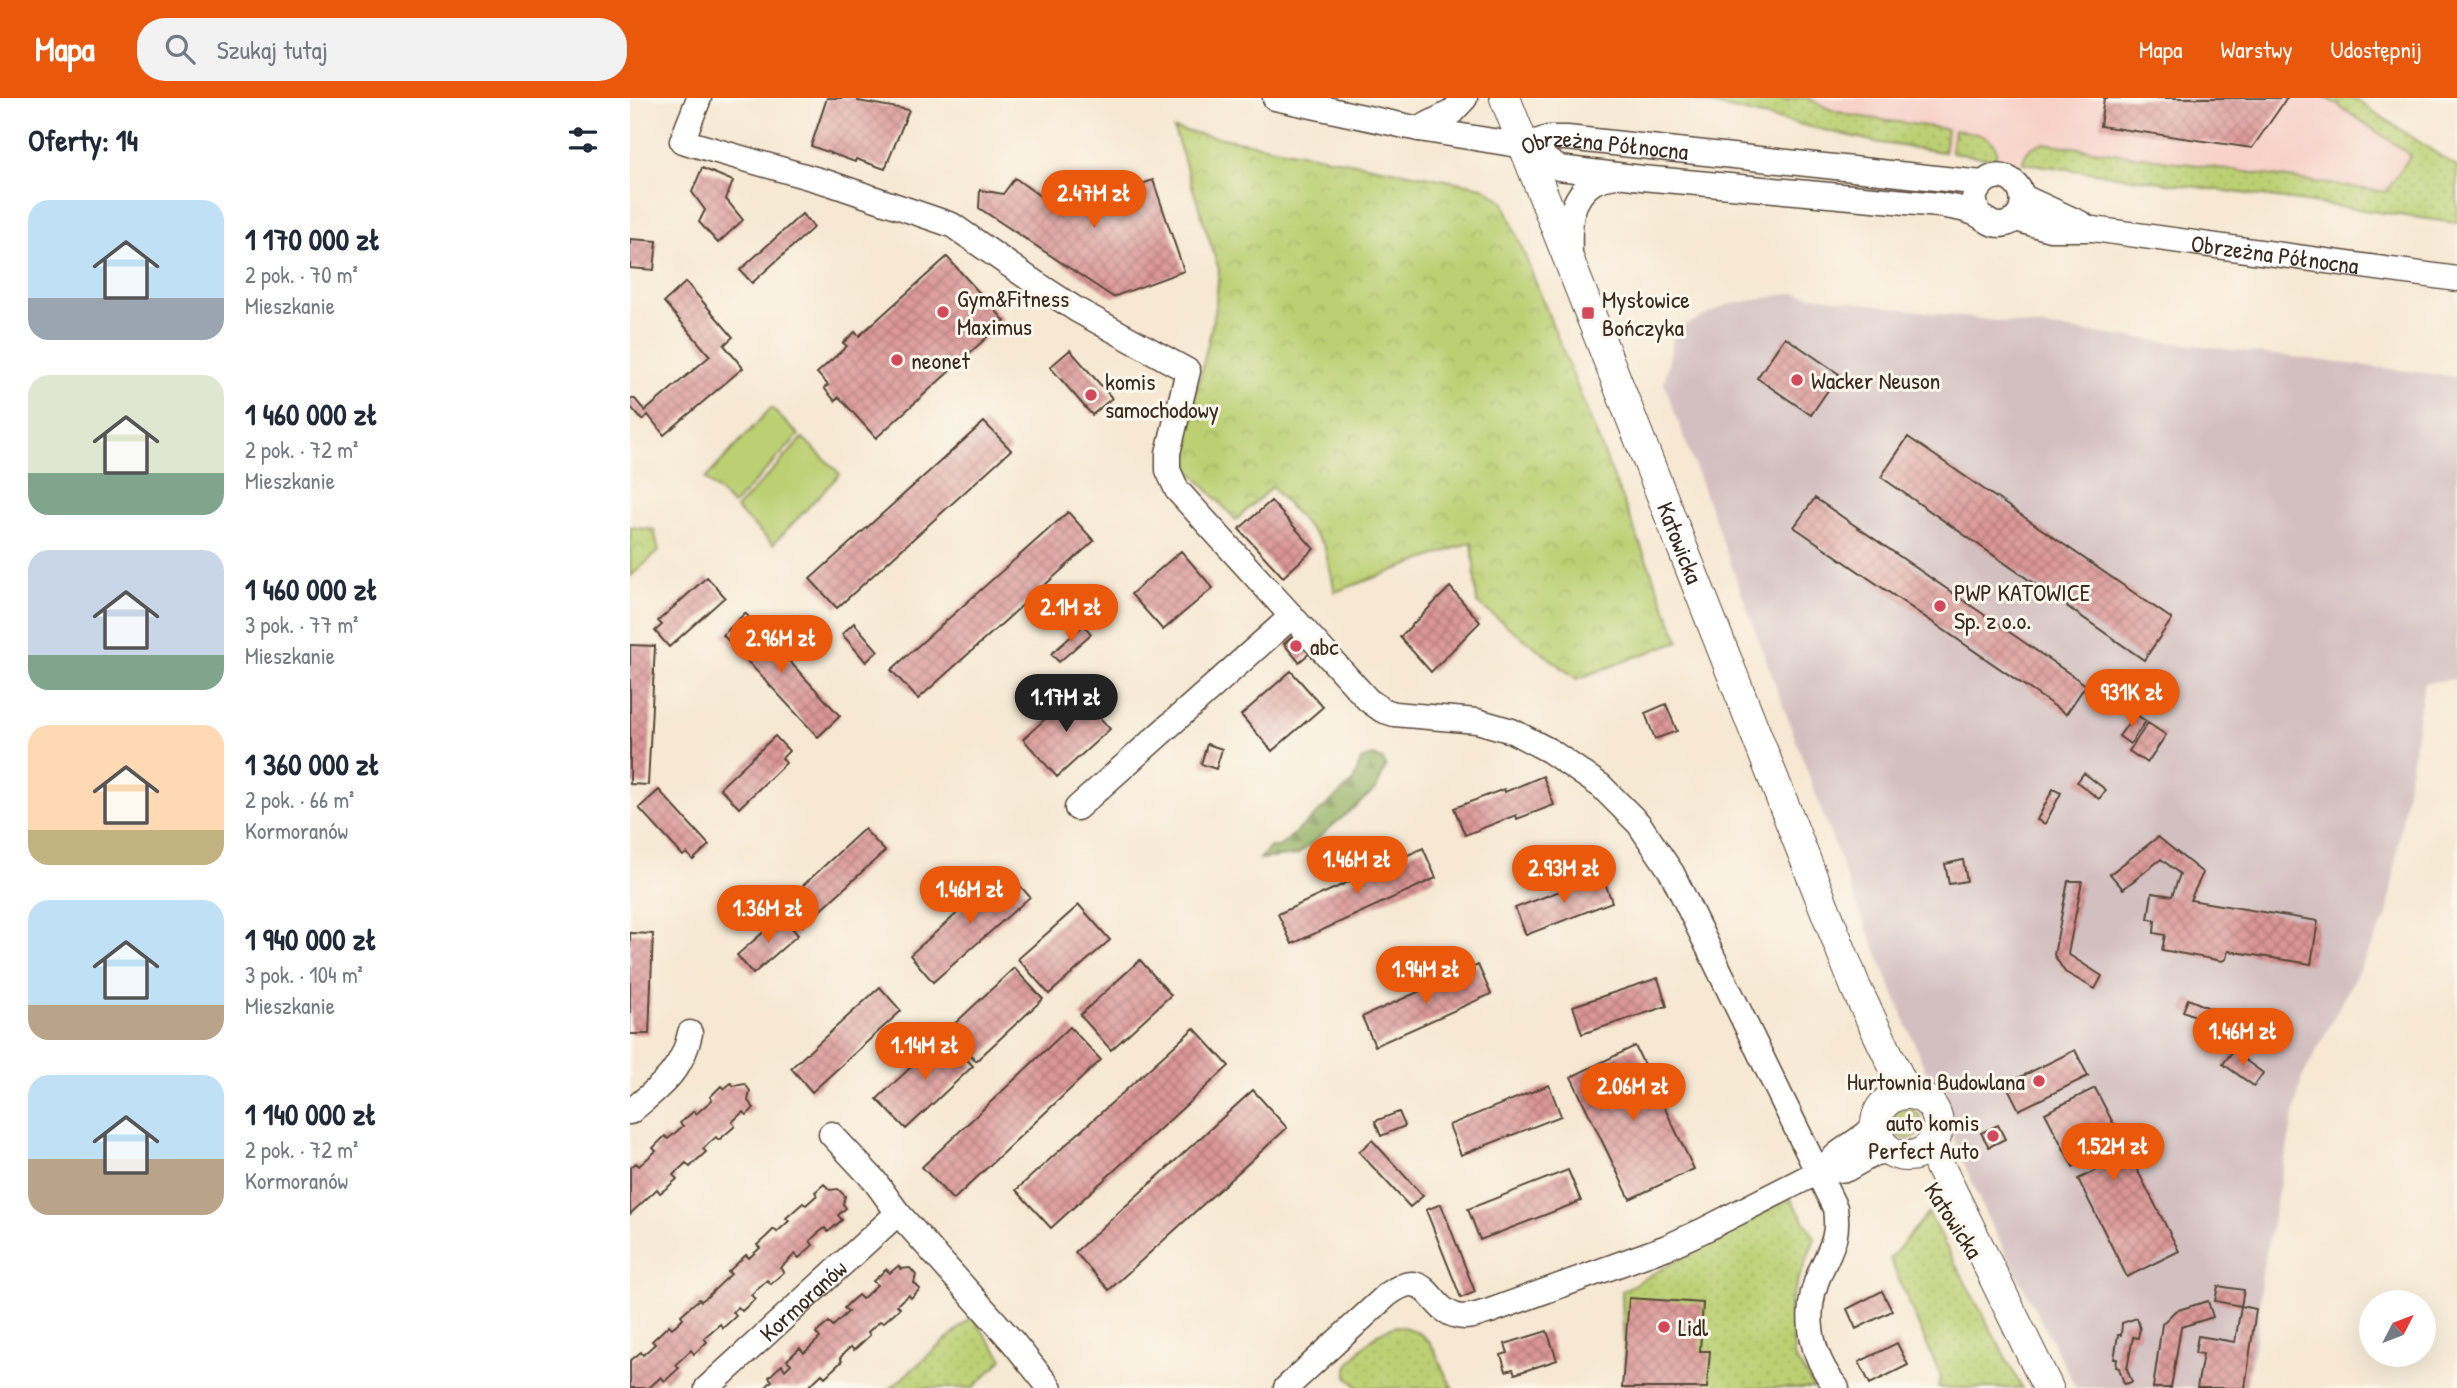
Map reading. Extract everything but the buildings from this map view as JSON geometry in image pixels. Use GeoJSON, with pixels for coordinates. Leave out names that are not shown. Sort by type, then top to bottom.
{"type":"FeatureCollection","features":[{"type":"Feature","properties":{"kind":"main road","name":"Katowicka"},"geometry":{"type":"LineString","coordinates":[[1505,98],[1856,988],[1867,1049],[1889,1107]]}},
{"type":"Feature","properties":{"kind":"main road"},"geometry":{"type":"LineString","coordinates":[[1924,1100],[1934,1111],[1938,1128],[1910,1150],[1878,1138],[1889,1107],[1924,1100]]}},
{"type":"Feature","properties":{"kind":"main road","name":"Katowicka"},"geometry":{"type":"LineString","coordinates":[[1910,1150],[1996,1286],[2048,1388]]}},
{"type":"Feature","properties":{"kind":"street"},"geometry":{"type":"LineString","coordinates":[[699,98],[682,141],[829,183],[952,225],[1077,310],[1188,371],[1168,453],[1168,470],[1177,490],[1367,700],[1394,714],[1477,721],[1512,731],[1550,751],[1601,786],[1639,824],[1672,873],[1835,1208],[1838,1228],[1814,1288],[1809,1310],[1811,1332],[1824,1371],[1837,1388]]}},
{"type":"Feature","properties":{"kind":"street"},"geometry":{"type":"LineString","coordinates":[[1275,98],[1419,129],[1524,146]]}},
{"type":"Feature","properties":{"kind":"street"},"geometry":{"type":"LineString","coordinates":[[1419,129],[1452,112],[1465,98]]}},
{"type":"Feature","properties":{"kind":"street","name":"Obrzeżna Północna"},"geometry":{"type":"LineString","coordinates":[[1548,138],[1567,138],[1982,183],[2000,176],[2019,186],[2020,208],[2007,224],[1997,226],[1978,215],[1939,205],[1559,168],[1524,146],[1548,138]]}},
{"type":"Feature","properties":{"kind":"street"},"geometry":{"type":"LineString","coordinates":[[1570,266],[1572,210],[1577,199],[1594,182],[1616,175]]}},
{"type":"Feature","properties":{"kind":"street"},"geometry":{"type":"LineString","coordinates":[[1978,215],[1974,198],[1982,183]]}},
{"type":"Feature","properties":{"kind":"street","name":"Obrzeżna Północna"},"geometry":{"type":"LineString","coordinates":[[2020,208],[2092,229],[2457,279]]}},
{"type":"Feature","properties":{"kind":"street"},"geometry":{"type":"LineString","coordinates":[[1077,808],[1293,616]]}},
{"type":"Feature","properties":{"kind":"street"},"geometry":{"type":"LineString","coordinates":[[630,1112],[676,1070],[687,1051],[690,1033]]}},
{"type":"Feature","properties":{"kind":"street"},"geometry":{"type":"LineString","coordinates":[[1286,1388],[1387,1294],[1402,1285],[1420,1285],[1453,1315],[1472,1316],[1667,1247],[1818,1172],[1866,1134],[1889,1107]]}},
{"type":"Feature","properties":{"kind":"street"},"geometry":{"type":"LineString","coordinates":[[831,1134],[874,1180],[898,1213],[1013,1342],[1050,1388]]}},
{"type":"Feature","properties":{"kind":"street"},"geometry":{"type":"LineString","coordinates":[[1818,1172],[1847,1169],[1875,1153],[1910,1150]]}},
{"type":"Feature","properties":{"kind":"street","name":"Kormoranów"},"geometry":{"type":"LineString","coordinates":[[707,1388],[898,1213]]}},
{"type":"Feature","properties":{"kind":"shaded area"},"geometry":{"type":"Polygon","coordinates":[[[1685,98],[2353,98],[2457,167],[2457,223],[1880,143],[1685,98]]]}},
{"type":"Feature","properties":{"kind":"shaded area"},"geometry":{"type":"Polygon","coordinates":[[[1793,293],[1946,315],[2457,377],[2457,679],[2424,683],[2387,916],[2301,1080],[2262,1272],[2257,1333],[2246,1388],[2076,1388],[1984,1211],[1854,898],[1664,383],[1675,330],[1727,305],[1793,293]]]}},
{"type":"Feature","properties":{"kind":"green space"},"geometry":{"type":"Polygon","coordinates":[[[1685,98],[1784,98],[1788,101],[1790,98],[1808,98],[1829,109],[1849,115],[1947,129],[1944,152],[1880,143],[1685,98]]]}},
{"type":"Feature","properties":{"kind":"green space"},"geometry":{"type":"Polygon","coordinates":[[[2326,98],[2353,98],[2457,167],[2457,223],[2023,163],[2030,149],[2044,143],[2386,192],[2411,155],[2339,106],[2339,103],[2326,98]]]}},
{"type":"Feature","properties":{"kind":"green space"},"geometry":{"type":"Polygon","coordinates":[[[1174,129],[1483,187],[1503,201],[1679,641],[1577,679],[1477,603],[1472,542],[1335,592],[1324,545],[1272,487],[1236,520],[1181,461],[1215,312],[1219,270],[1174,129]]]}},
{"type":"Feature","properties":{"kind":"green space"},"geometry":{"type":"Polygon","coordinates":[[[1954,130],[1977,134],[1990,140],[1996,151],[1995,159],[1951,153],[1954,130]]]}},
{"type":"Feature","properties":{"kind":"green space"},"geometry":{"type":"Polygon","coordinates":[[[771,408],[799,435],[733,505],[705,479],[771,408]]]}},
{"type":"Feature","properties":{"kind":"green space"},"geometry":{"type":"Polygon","coordinates":[[[803,438],[840,474],[773,544],[736,509],[803,438]]]}},
{"type":"Feature","properties":{"kind":"green space"},"geometry":{"type":"Polygon","coordinates":[[[630,527],[654,530],[659,551],[630,577],[630,527]]]}},
{"type":"Feature","properties":{"kind":"green space"},"geometry":{"type":"Polygon","coordinates":[[[1373,756],[1383,760],[1386,766],[1376,789],[1297,855],[1260,859],[1270,847],[1279,847],[1353,782],[1361,760],[1373,756]]]}},
{"type":"Feature","properties":{"kind":"green space"},"geometry":{"type":"Polygon","coordinates":[[[1907,1109],[1918,1113],[1922,1124],[1918,1135],[1907,1139],[1896,1135],[1892,1124],[1896,1113],[1907,1109]]]}},
{"type":"Feature","properties":{"kind":"green space"},"geometry":{"type":"Polygon","coordinates":[[[1790,1198],[1815,1238],[1790,1301],[1794,1356],[1814,1388],[1625,1388],[1622,1291],[1790,1198]]]}},
{"type":"Feature","properties":{"kind":"green space"},"geometry":{"type":"Polygon","coordinates":[[[1928,1213],[2022,1388],[1938,1388],[1941,1377],[1890,1259],[1928,1213]]]}},
{"type":"Feature","properties":{"kind":"green space"},"geometry":{"type":"Polygon","coordinates":[[[972,1317],[1003,1359],[973,1388],[891,1388],[972,1317]]]}},
{"type":"Feature","properties":{"kind":"green space"},"geometry":{"type":"Polygon","coordinates":[[[1397,1326],[1411,1329],[1428,1341],[1453,1388],[1358,1388],[1347,1376],[1347,1367],[1375,1336],[1397,1326]]]}},
{"type":"Feature","properties":{"kind":"place","name":"Gym&Fitness Maximus"},"geometry":{"type":"Point","coordinates":[943,312]}},
{"type":"Feature","properties":{"kind":"place","name":"Mysłowice Bończyka"},"geometry":{"type":"Point","coordinates":[1588,313]}},
{"type":"Feature","properties":{"kind":"place","name":"neonet"},"geometry":{"type":"Point","coordinates":[897,360]}},
{"type":"Feature","properties":{"kind":"place","name":"Wacker Neuson"},"geometry":{"type":"Point","coordinates":[1797,380]}},
{"type":"Feature","properties":{"kind":"place","name":"komis samochodowy"},"geometry":{"type":"Point","coordinates":[1091,395]}},
{"type":"Feature","properties":{"kind":"place","name":"PWP KATOWICE Sp. z o.o."},"geometry":{"type":"Point","coordinates":[1940,606]}},
{"type":"Feature","properties":{"kind":"place","name":"abc"},"geometry":{"type":"Point","coordinates":[1296,646]}},
{"type":"Feature","properties":{"kind":"place","name":"Hurtownia Budowlana"},"geometry":{"type":"Point","coordinates":[2039,1081]}},
{"type":"Feature","properties":{"kind":"place","name":"auto komis Perfect Auto"},"geometry":{"type":"Point","coordinates":[1993,1136]}},
{"type":"Feature","properties":{"kind":"place","name":"Lidl"},"geometry":{"type":"Point","coordinates":[1664,1327]}}]}
